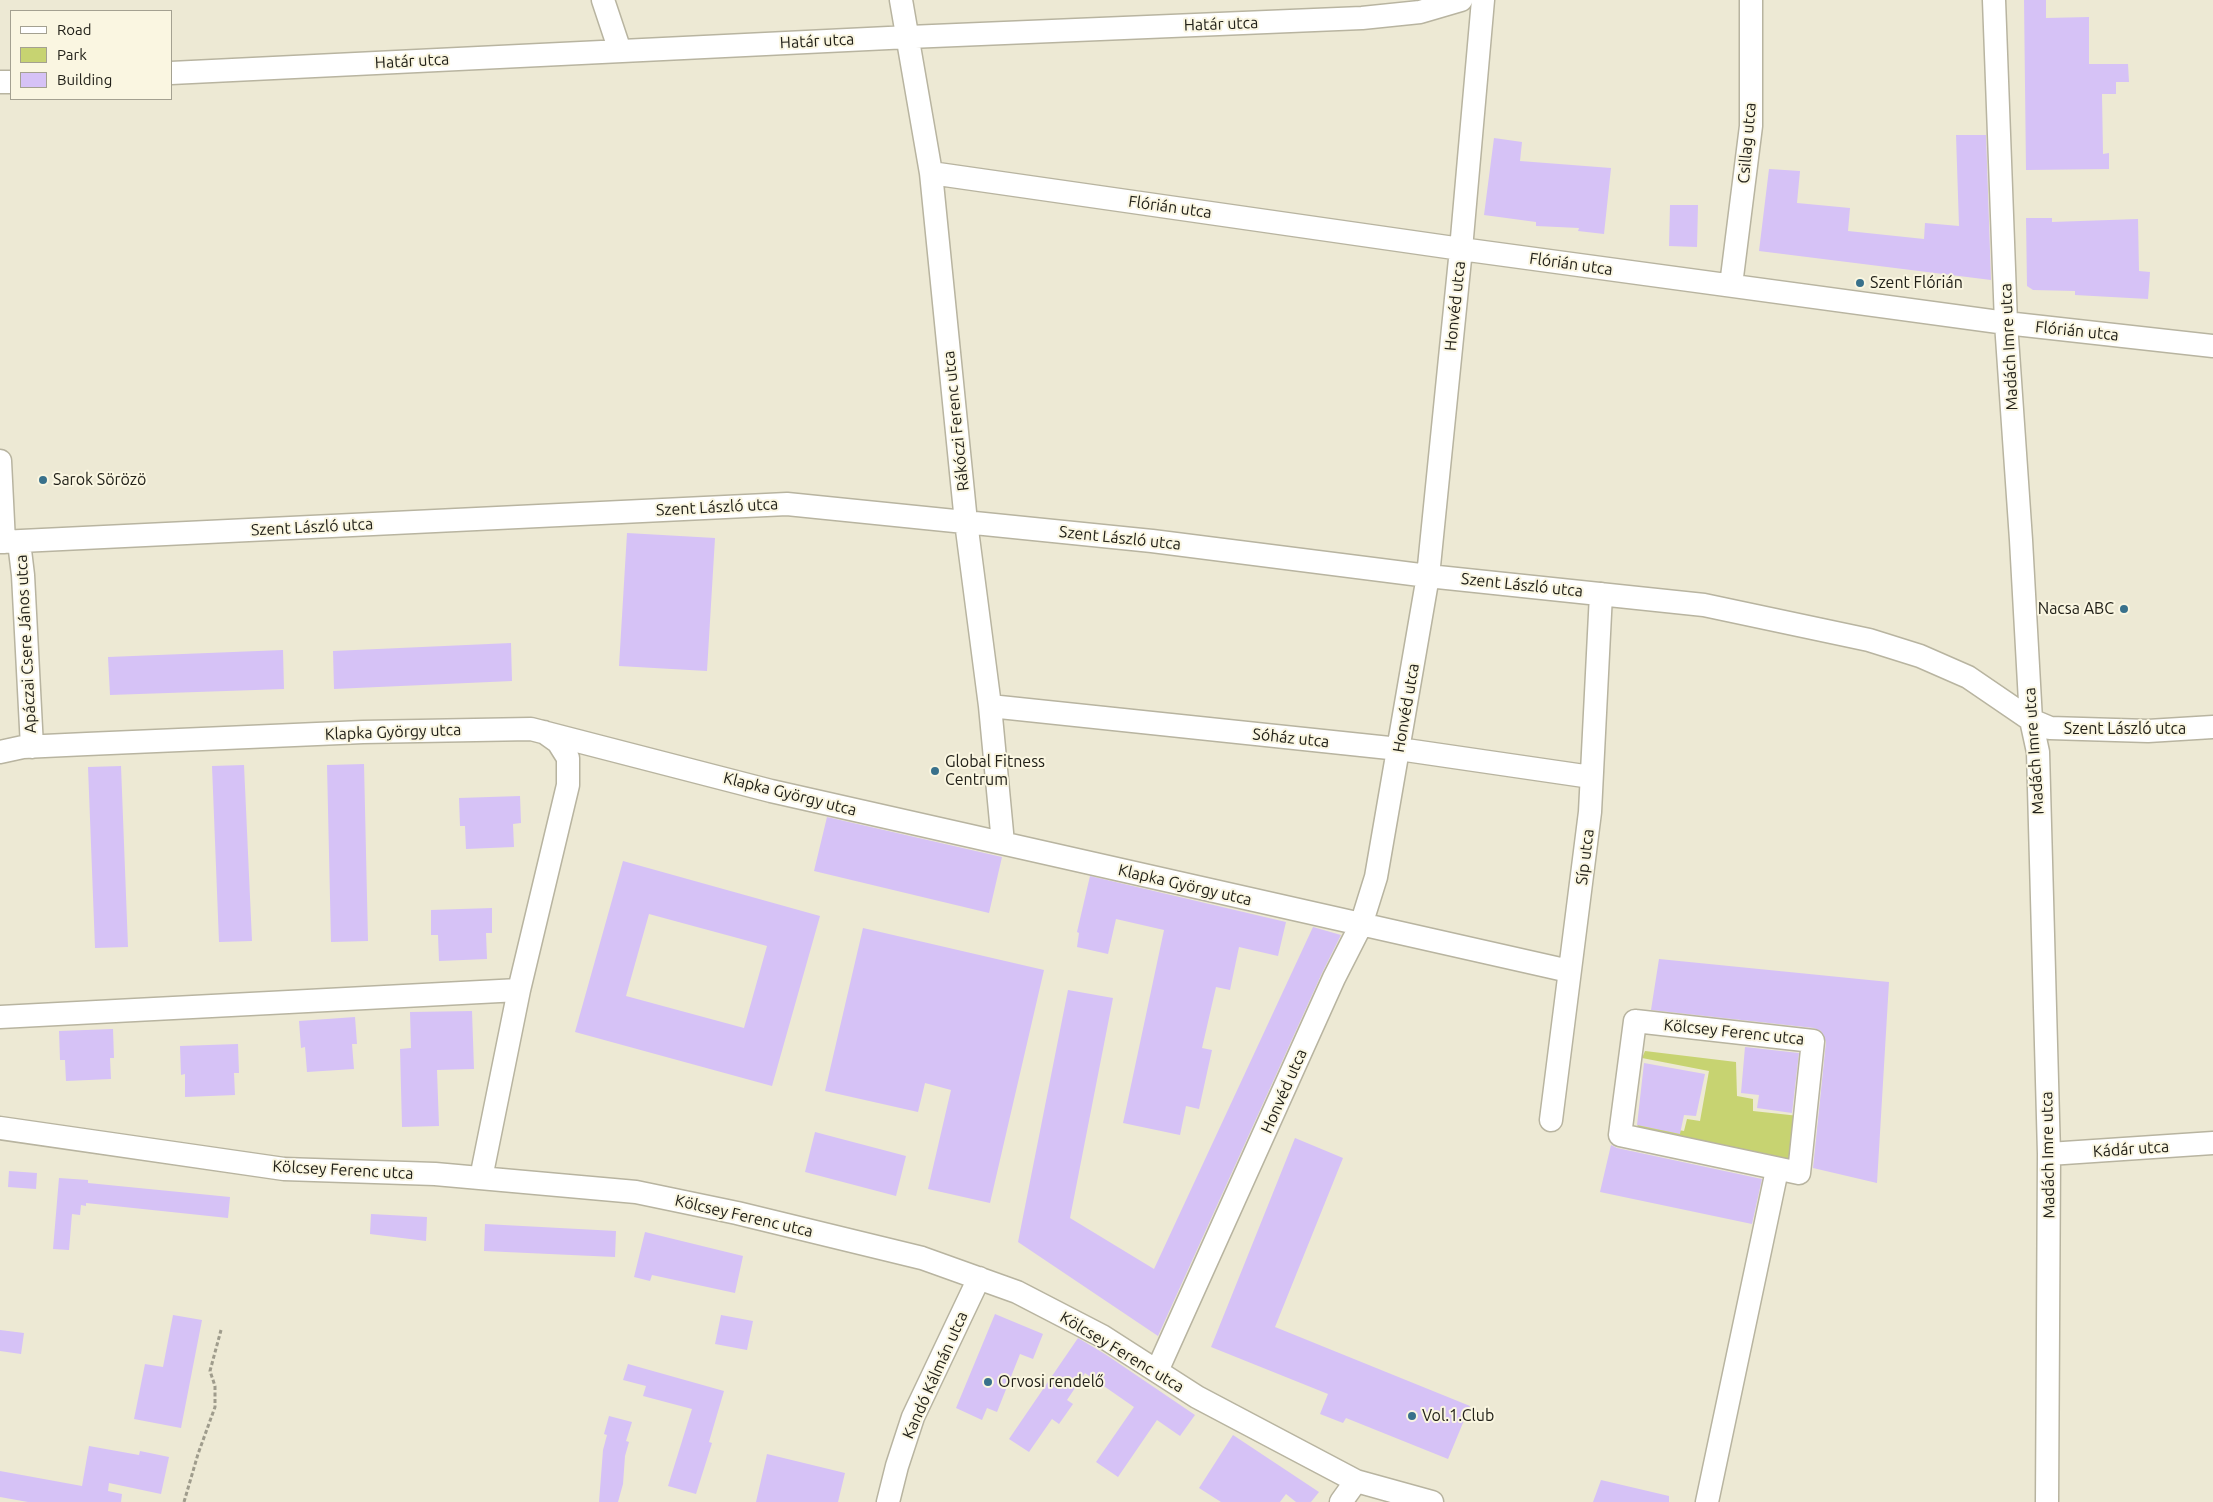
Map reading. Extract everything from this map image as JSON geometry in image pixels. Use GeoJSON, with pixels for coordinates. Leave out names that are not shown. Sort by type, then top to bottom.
{"type":"FeatureCollection","features":[{"type":"Feature","properties":{"kind":"street"},"geometry":{"type":"LineString","coordinates":[[603,0],[620,51]]}},
{"type":"Feature","properties":{"kind":"street","name":"Rákóczi Ferenc utca"},"geometry":{"type":"LineString","coordinates":[[901,0],[909,37],[931,173],[966,522],[990,706],[1003,843]]}},
{"type":"Feature","properties":{"kind":"street","name":"Határ utca"},"geometry":{"type":"LineString","coordinates":[[172,73],[909,37],[1358,9],[1420,12],[1461,0]]}},
{"type":"Feature","properties":{"kind":"street","name":"Honvéd utca"},"geometry":{"type":"LineString","coordinates":[[1157,1371],[1334,978],[1361,925],[1376,876],[1428,576],[1461,249],[1483,0]]}},
{"type":"Feature","properties":{"kind":"street","name":"Csillag utca"},"geometry":{"type":"LineString","coordinates":[[1731,286],[1751,126],[1751,0]]}},
{"type":"Feature","properties":{"kind":"street","name":"Madách Imre utca"},"geometry":{"type":"LineString","coordinates":[[1994,0],[2006,323],[2031,720],[2038,752],[2049,1154],[2047,1502]]}},
{"type":"Feature","properties":{"kind":"street","name":"Flórián utca"},"geometry":{"type":"LineString","coordinates":[[931,173],[1731,286],[2006,323],[2213,346]]}},
{"type":"Feature","properties":{"kind":"street","name":"Apáczai Csere János utca"},"geometry":{"type":"LineString","coordinates":[[0,461],[8,542],[23,575],[32,747]]}},
{"type":"Feature","properties":{"kind":"street","name":"Szent László utca"},"geometry":{"type":"LineString","coordinates":[[8,542],[787,504],[1152,541],[1428,576],[1704,605],[1877,643],[1920,656],[1968,677],[2031,720],[2050,728],[2148,731],[2213,727]]}},
{"type":"Feature","properties":{"kind":"street","name":"Síp utca"},"geometry":{"type":"LineString","coordinates":[[1552,1120],[1590,812],[1602,594]]}},
{"type":"Feature","properties":{"kind":"street","name":"Sóház utca"},"geometry":{"type":"LineString","coordinates":[[990,706],[1398,749],[1591,777]]}},
{"type":"Feature","properties":{"kind":"street","name":"Klapka György utca"},"geometry":{"type":"LineString","coordinates":[[0,752],[32,747],[363,732],[531,729],[771,791],[1569,971]]}},
{"type":"Feature","properties":{"kind":"street"},"geometry":{"type":"LineString","coordinates":[[481,1178],[519,990],[568,785],[568,758],[558,742],[543,731]]}},
{"type":"Feature","properties":{"kind":"street"},"geometry":{"type":"LineString","coordinates":[[0,1017],[519,990]]}},
{"type":"Feature","properties":{"kind":"street","name":"Kölcsey Ferenc utca"},"geometry":{"type":"LineString","coordinates":[[1635,1021],[1813,1041],[1799,1173],[1775,1179],[1620,1135],[1635,1021]]}},
{"type":"Feature","properties":{"kind":"street","name":"Kölcsey Ferenc utca"},"geometry":{"type":"LineString","coordinates":[[0,1128],[284,1169],[435,1174],[636,1192],[737,1213],[922,1258],[1017,1292],[1076,1323],[1197,1397],[1356,1480],[1432,1502]]}},
{"type":"Feature","properties":{"kind":"street","name":"Kádár utca"},"geometry":{"type":"LineString","coordinates":[[2049,1154],[2213,1143]]}},
{"type":"Feature","properties":{"kind":"street"},"geometry":{"type":"LineString","coordinates":[[1707,1502],[1775,1179]]}},
{"type":"Feature","properties":{"kind":"street","name":"Kandó Kálmán utca"},"geometry":{"type":"LineString","coordinates":[[888,1502],[896,1466],[913,1417],[978,1278]]}},
{"type":"Feature","properties":{"kind":"street"},"geometry":{"type":"LineString","coordinates":[[1341,1502],[1356,1480]]}},
{"type":"Feature","properties":{"kind":"path"},"geometry":{"type":"LineString","coordinates":[[184,1502],[215,1406],[215,1386],[210,1371],[221,1330]]}},
{"type":"Feature","properties":{"kind":"green space"},"geometry":{"type":"Polygon","coordinates":[[[1645,1051],[1736,1062],[1737,1096],[1753,1099],[1753,1111],[1799,1116],[1794,1160],[1637,1128],[1638,1123],[1684,1131],[1687,1119],[1700,1121],[1709,1071],[1642,1058],[1645,1051]]]}},
{"type":"Feature","properties":{"kind":"building"},"geometry":{"type":"Polygon","coordinates":[[[2024,0],[2046,0],[2046,18],[2089,17],[2089,64],[2128,64],[2129,82],[2116,82],[2116,94],[2102,94],[2103,154],[2109,153],[2109,169],[2026,170],[2024,0]]]}},
{"type":"Feature","properties":{"kind":"building"},"geometry":{"type":"Polygon","coordinates":[[[1956,135],[1986,135],[1991,280],[1759,251],[1769,169],[1800,171],[1797,203],[1850,208],[1848,231],[1924,239],[1925,223],[1959,226],[1956,135]]]}},
{"type":"Feature","properties":{"kind":"building"},"geometry":{"type":"Polygon","coordinates":[[[1494,138],[1522,142],[1520,161],[1611,168],[1604,234],[1578,231],[1579,228],[1536,226],[1536,222],[1484,215],[1494,138]]]}},
{"type":"Feature","properties":{"kind":"building"},"geometry":{"type":"Polygon","coordinates":[[[1670,205],[1698,205],[1697,247],[1669,246],[1670,205]]]}},
{"type":"Feature","properties":{"kind":"building"},"geometry":{"type":"Polygon","coordinates":[[[2026,218],[2052,218],[2052,222],[2138,219],[2139,271],[2150,272],[2148,299],[2075,295],[2075,291],[2033,290],[2027,286],[2026,218]]]}},
{"type":"Feature","properties":{"kind":"building"},"geometry":{"type":"Polygon","coordinates":[[[627,533],[715,538],[707,671],[619,666],[627,533]]]}},
{"type":"Feature","properties":{"kind":"building"},"geometry":{"type":"Polygon","coordinates":[[[511,643],[512,681],[334,689],[333,651],[511,643]]]}},
{"type":"Feature","properties":{"kind":"building"},"geometry":{"type":"Polygon","coordinates":[[[283,650],[284,689],[110,695],[108,657],[283,650]]]}},
{"type":"Feature","properties":{"kind":"building"},"geometry":{"type":"Polygon","coordinates":[[[364,764],[368,941],[331,942],[327,765],[364,764]]]}},
{"type":"Feature","properties":{"kind":"building"},"geometry":{"type":"Polygon","coordinates":[[[244,765],[252,941],[219,942],[212,766],[244,765]]]}},
{"type":"Feature","properties":{"kind":"building"},"geometry":{"type":"Polygon","coordinates":[[[121,766],[128,947],[95,948],[88,767],[121,766]]]}},
{"type":"Feature","properties":{"kind":"building"},"geometry":{"type":"Polygon","coordinates":[[[520,796],[521,823],[513,824],[514,847],[466,849],[465,826],[460,826],[459,798],[520,796]]]}},
{"type":"Feature","properties":{"kind":"building"},"geometry":{"type":"Polygon","coordinates":[[[827,817],[1002,857],[989,913],[814,871],[827,817]]]}},
{"type":"Feature","properties":{"kind":"building"},"geometry":{"type":"Polygon","coordinates":[[[623,861],[820,916],[772,1086],[575,1032],[623,861]],[[649,914],[626,996],[744,1028],[767,946],[649,914]]]}},
{"type":"Feature","properties":{"kind":"building"},"geometry":{"type":"Polygon","coordinates":[[[1090,876],[1286,922],[1278,956],[1239,947],[1230,990],[1216,987],[1202,1048],[1212,1050],[1199,1109],[1186,1106],[1180,1135],[1123,1123],[1164,930],[1116,919],[1108,954],[1077,947],[1079,933],[1077,932],[1090,876]]]}},
{"type":"Feature","properties":{"kind":"building"},"geometry":{"type":"Polygon","coordinates":[[[492,908],[492,933],[486,933],[487,959],[439,961],[438,935],[431,935],[431,910],[492,908]]]}},
{"type":"Feature","properties":{"kind":"building"},"geometry":{"type":"Polygon","coordinates":[[[1313,927],[1341,935],[1322,973],[1158,1336],[1018,1242],[1068,990],[1113,998],[1070,1218],[1154,1269],[1313,927]]]}},
{"type":"Feature","properties":{"kind":"building"},"geometry":{"type":"Polygon","coordinates":[[[863,928],[1044,970],[990,1203],[928,1189],[951,1090],[925,1083],[918,1112],[825,1091],[863,928]]]}},
{"type":"Feature","properties":{"kind":"building"},"geometry":{"type":"Polygon","coordinates":[[[1659,959],[1889,982],[1877,1183],[1813,1168],[1826,1042],[1821,1031],[1814,1028],[1651,1010],[1659,959]]]}},
{"type":"Feature","properties":{"kind":"building"},"geometry":{"type":"Polygon","coordinates":[[[472,1011],[474,1069],[437,1070],[439,1126],[402,1127],[400,1049],[411,1048],[410,1012],[472,1011]]]}},
{"type":"Feature","properties":{"kind":"building"},"geometry":{"type":"Polygon","coordinates":[[[355,1017],[357,1044],[352,1044],[354,1069],[307,1072],[305,1047],[301,1048],[299,1021],[355,1017]]]}},
{"type":"Feature","properties":{"kind":"building"},"geometry":{"type":"Polygon","coordinates":[[[113,1029],[114,1058],[110,1058],[111,1079],[66,1081],[65,1060],[60,1060],[59,1031],[113,1029]]]}},
{"type":"Feature","properties":{"kind":"building"},"geometry":{"type":"Polygon","coordinates":[[[238,1044],[239,1073],[234,1073],[235,1095],[185,1097],[185,1074],[181,1075],[180,1046],[238,1044]]]}},
{"type":"Feature","properties":{"kind":"building"},"geometry":{"type":"Polygon","coordinates":[[[1745,1047],[1799,1053],[1792,1113],[1757,1108],[1759,1095],[1741,1093],[1745,1047]]]}},
{"type":"Feature","properties":{"kind":"building"},"geometry":{"type":"Polygon","coordinates":[[[1644,1063],[1705,1074],[1696,1116],[1684,1115],[1680,1134],[1637,1125],[1644,1063]]]}},
{"type":"Feature","properties":{"kind":"building"},"geometry":{"type":"Polygon","coordinates":[[[815,1132],[906,1156],[896,1196],[805,1172],[815,1132]]]}},
{"type":"Feature","properties":{"kind":"building"},"geometry":{"type":"Polygon","coordinates":[[[1295,1138],[1343,1158],[1275,1327],[1470,1406],[1448,1459],[1346,1418],[1343,1423],[1320,1414],[1328,1394],[1211,1347],[1295,1138]]]}},
{"type":"Feature","properties":{"kind":"building"},"geometry":{"type":"Polygon","coordinates":[[[1611,1145],[1617,1148],[1762,1179],[1752,1224],[1600,1192],[1611,1145]]]}},
{"type":"Feature","properties":{"kind":"building"},"geometry":{"type":"Polygon","coordinates":[[[9,1171],[37,1173],[36,1189],[8,1187],[9,1171]]]}},
{"type":"Feature","properties":{"kind":"building"},"geometry":{"type":"Polygon","coordinates":[[[59,1178],[88,1180],[88,1183],[230,1197],[228,1218],[86,1203],[86,1206],[81,1205],[80,1215],[72,1214],[69,1250],[53,1249],[59,1178]]]}},
{"type":"Feature","properties":{"kind":"building"},"geometry":{"type":"Polygon","coordinates":[[[371,1214],[427,1217],[426,1241],[370,1234],[371,1214]]]}},
{"type":"Feature","properties":{"kind":"building"},"geometry":{"type":"Polygon","coordinates":[[[485,1224],[616,1231],[615,1257],[484,1251],[485,1224]]]}},
{"type":"Feature","properties":{"kind":"building"},"geometry":{"type":"Polygon","coordinates":[[[645,1232],[743,1256],[735,1293],[652,1275],[650,1281],[634,1277],[645,1232]]]}},
{"type":"Feature","properties":{"kind":"building","name":"Orvosi rendelő"},"geometry":{"type":"Polygon","coordinates":[[[995,1314],[1043,1334],[1033,1359],[1020,1354],[997,1412],[987,1408],[982,1420],[956,1408],[995,1314]]]}},
{"type":"Feature","properties":{"kind":"building"},"geometry":{"type":"Polygon","coordinates":[[[173,1315],[202,1320],[181,1428],[134,1419],[145,1364],[163,1367],[173,1315]]]}},
{"type":"Feature","properties":{"kind":"building"},"geometry":{"type":"Polygon","coordinates":[[[721,1315],[753,1321],[747,1350],[715,1344],[721,1315]]]}},
{"type":"Feature","properties":{"kind":"building"},"geometry":{"type":"Polygon","coordinates":[[[0,1330],[24,1333],[21,1354],[0,1351],[0,1330]]]}},
{"type":"Feature","properties":{"kind":"building"},"geometry":{"type":"Polygon","coordinates":[[[1078,1338],[1195,1415],[1180,1436],[1157,1420],[1118,1477],[1096,1462],[1134,1407],[1085,1373],[1067,1400],[1073,1404],[1059,1424],[1052,1419],[1029,1452],[1009,1439],[1078,1338]]]}},
{"type":"Feature","properties":{"kind":"building"},"geometry":{"type":"Polygon","coordinates":[[[628,1364],[724,1391],[709,1442],[712,1443],[696,1494],[668,1486],[692,1409],[643,1396],[646,1386],[623,1380],[628,1364]]]}},
{"type":"Feature","properties":{"kind":"building"},"geometry":{"type":"Polygon","coordinates":[[[609,1416],[632,1422],[626,1441],[629,1442],[625,1456],[623,1484],[618,1502],[599,1502],[603,1450],[607,1435],[604,1434],[609,1416]]]}},
{"type":"Feature","properties":{"kind":"building"},"geometry":{"type":"Polygon","coordinates":[[[1233,1435],[1319,1492],[1311,1502],[1296,1502],[1286,1494],[1280,1502],[1221,1502],[1199,1488],[1233,1435]]]}},
{"type":"Feature","properties":{"kind":"building"},"geometry":{"type":"Polygon","coordinates":[[[89,1446],[139,1455],[140,1451],[169,1457],[161,1494],[109,1483],[108,1491],[122,1494],[121,1502],[28,1502],[0,1497],[0,1471],[82,1486],[89,1446]]]}},
{"type":"Feature","properties":{"kind":"building"},"geometry":{"type":"Polygon","coordinates":[[[767,1454],[845,1473],[838,1502],[756,1502],[767,1454]]]}},
{"type":"Feature","properties":{"kind":"building"},"geometry":{"type":"Polygon","coordinates":[[[1601,1480],[1669,1496],[1669,1502],[1593,1502],[1601,1480]]]}},
{"type":"Feature","properties":{"kind":"place","name":"Szent Flórián"},"geometry":{"type":"Point","coordinates":[1860,283]}},
{"type":"Feature","properties":{"kind":"place","name":"Sarok Sörözö"},"geometry":{"type":"Point","coordinates":[43,480]}},
{"type":"Feature","properties":{"kind":"place","name":"Nacsa ABC"},"geometry":{"type":"Point","coordinates":[2124,609]}},
{"type":"Feature","properties":{"kind":"place","name":"Global Fitness Centrum"},"geometry":{"type":"Point","coordinates":[935,771]}},
{"type":"Feature","properties":{"kind":"place","name":"Orvosi rendelő"},"geometry":{"type":"Point","coordinates":[988,1382]}},
{"type":"Feature","properties":{"kind":"place","name":"Vol.1.Club"},"geometry":{"type":"Point","coordinates":[1412,1416]}}]}
